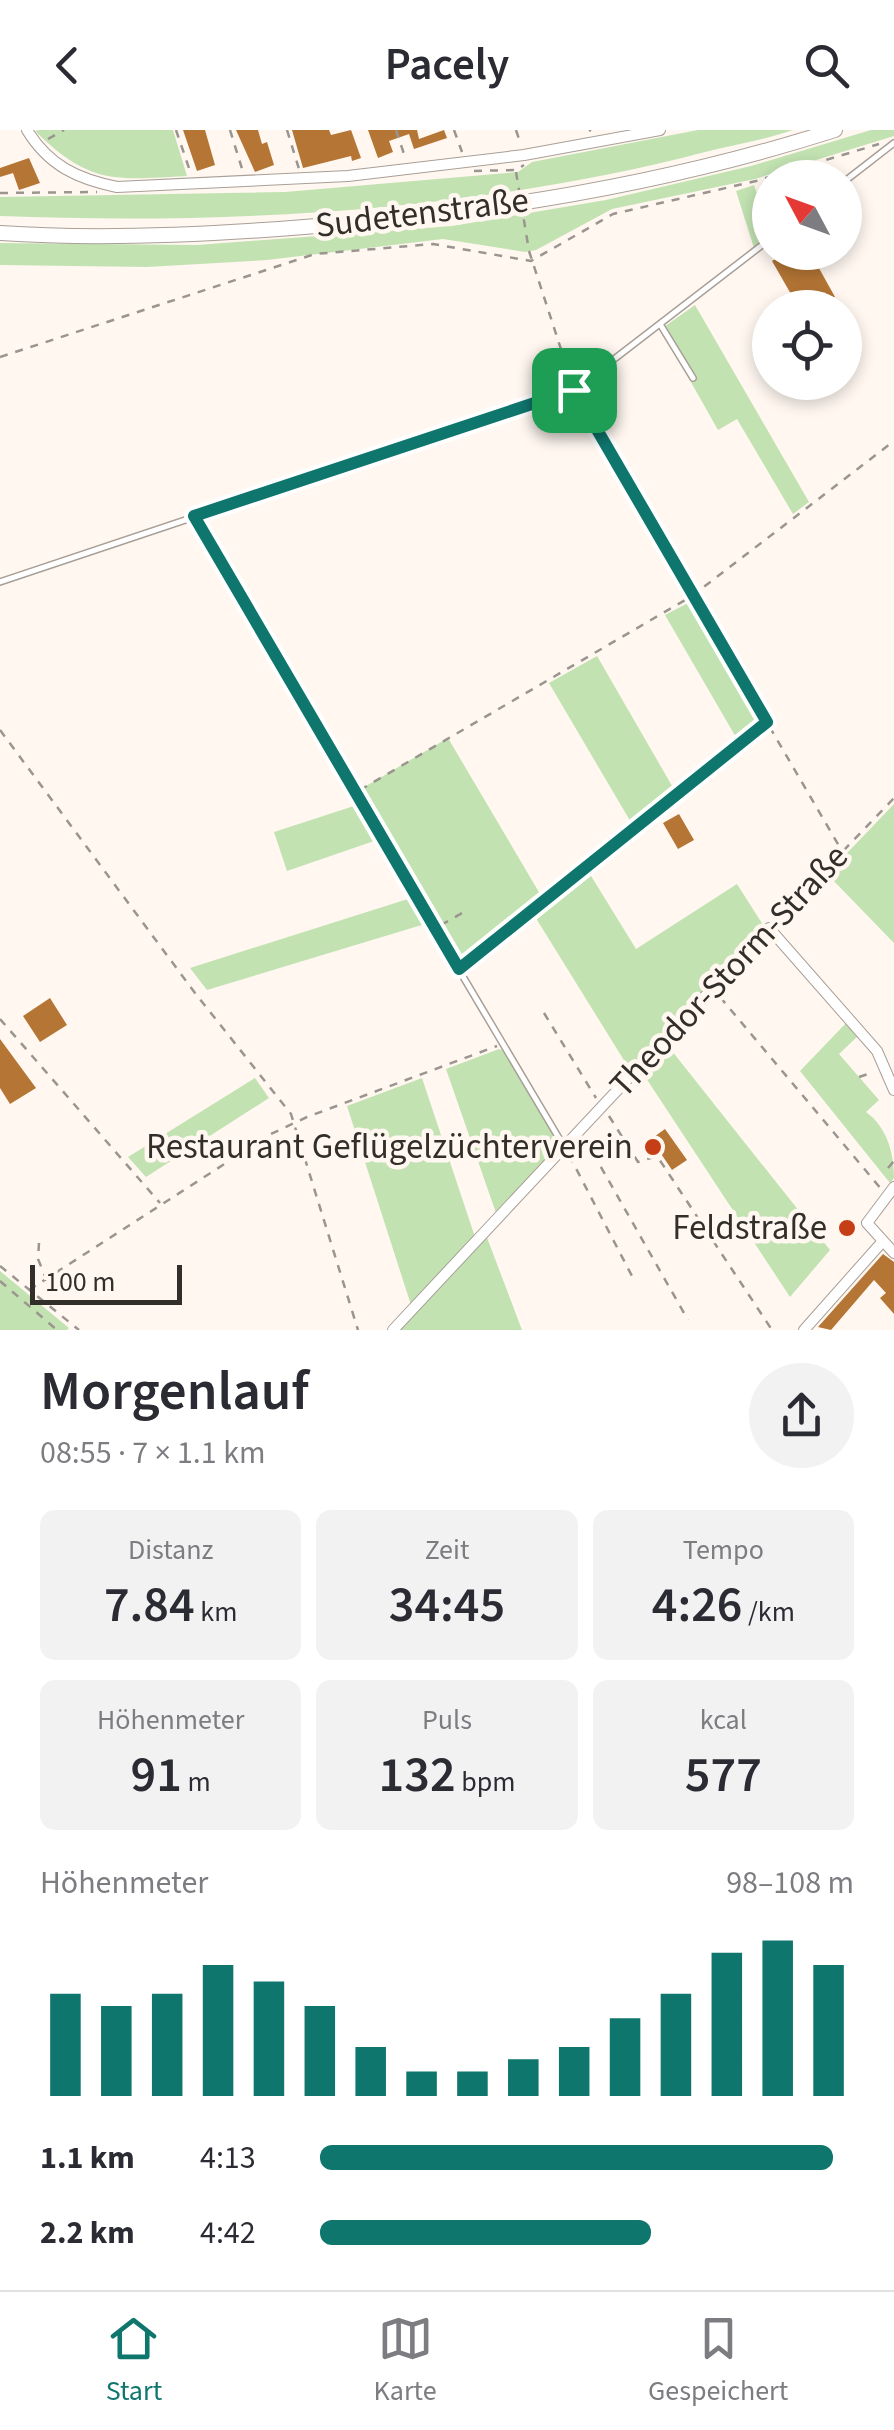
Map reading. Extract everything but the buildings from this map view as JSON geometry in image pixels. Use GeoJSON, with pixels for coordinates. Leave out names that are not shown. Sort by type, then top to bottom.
{"type":"FeatureCollection","features":[{"type":"Feature","properties":{"kind":"main road","name":"Sudetenstraße"},"geometry":{"type":"LineString","coordinates":[[0,234],[196,234],[385,221],[608,188],[835,130]]}},
{"type":"Feature","properties":{"kind":"street"},"geometry":{"type":"LineString","coordinates":[[27,130],[35,144],[82,180],[117,187],[300,180],[409,170],[660,130]]}},
{"type":"Feature","properties":{"kind":"street"},"geometry":{"type":"LineString","coordinates":[[769,928],[877,1052],[894,1090]]}},
{"type":"Feature","properties":{"kind":"street","name":"Theodor-Storm-Straße"},"geometry":{"type":"LineString","coordinates":[[393,1330],[769,928]]}},
{"type":"Feature","properties":{"kind":"street"},"geometry":{"type":"LineString","coordinates":[[891,1191],[866,1223],[894,1253]]}},
{"type":"Feature","properties":{"kind":"street"},"geometry":{"type":"LineString","coordinates":[[804,1330],[883,1242]]}},
{"type":"Feature","properties":{"kind":"lane"},"geometry":{"type":"LineString","coordinates":[[862,167],[894,141]]}},
{"type":"Feature","properties":{"kind":"lane"},"geometry":{"type":"LineString","coordinates":[[0,582],[574,390],[752,253]]}},
{"type":"Feature","properties":{"kind":"lane"},"geometry":{"type":"LineString","coordinates":[[660,324],[693,378]]}},
{"type":"Feature","properties":{"kind":"lane"},"geometry":{"type":"LineString","coordinates":[[354,793],[564,1145]]}},
{"type":"Feature","properties":{"kind":"path"},"geometry":{"type":"LineString","coordinates":[[35,144],[64,130]]}},
{"type":"Feature","properties":{"kind":"path"},"geometry":{"type":"LineString","coordinates":[[176,130],[195,186]]}},
{"type":"Feature","properties":{"kind":"path"},"geometry":{"type":"LineString","coordinates":[[230,130],[244,183]]}},
{"type":"Feature","properties":{"kind":"path"},"geometry":{"type":"LineString","coordinates":[[287,130],[300,180]]}},
{"type":"Feature","properties":{"kind":"path"},"geometry":{"type":"LineString","coordinates":[[396,130],[409,170]]}},
{"type":"Feature","properties":{"kind":"path"},"geometry":{"type":"LineString","coordinates":[[454,130],[465,162]]}},
{"type":"Feature","properties":{"kind":"path"},"geometry":{"type":"LineString","coordinates":[[0,357],[315,254],[433,244],[531,261],[614,214],[756,182],[894,141]]}},
{"type":"Feature","properties":{"kind":"path"},"geometry":{"type":"LineString","coordinates":[[518,171],[531,261],[574,390],[842,851]]}},
{"type":"Feature","properties":{"kind":"path"},"geometry":{"type":"LineString","coordinates":[[0,193],[77,193]]}},
{"type":"Feature","properties":{"kind":"path"},"geometry":{"type":"LineString","coordinates":[[194,516],[354,793],[692,596],[894,441]]}},
{"type":"Feature","properties":{"kind":"path"},"geometry":{"type":"LineString","coordinates":[[459,969],[767,722]]}},
{"type":"Feature","properties":{"kind":"path"},"geometry":{"type":"LineString","coordinates":[[0,730],[194,993],[291,1114],[358,1330]]}},
{"type":"Feature","properties":{"kind":"path","name":"Theodor-Storm-Straße"},"geometry":{"type":"LineString","coordinates":[[769,928],[894,798]]}},
{"type":"Feature","properties":{"kind":"path"},"geometry":{"type":"LineString","coordinates":[[435,928],[464,912]]}},
{"type":"Feature","properties":{"kind":"path"},"geometry":{"type":"LineString","coordinates":[[712,988],[891,1191]]}},
{"type":"Feature","properties":{"kind":"path"},"geometry":{"type":"LineString","coordinates":[[544,1013],[638,1162],[657,1156],[772,1330]]}},
{"type":"Feature","properties":{"kind":"path"},"geometry":{"type":"LineString","coordinates":[[0,1019],[160,1203]]}},
{"type":"Feature","properties":{"kind":"path"},"geometry":{"type":"LineString","coordinates":[[29,1290],[160,1203],[294,1123],[503,1044]]}},
{"type":"Feature","properties":{"kind":"path"},"geometry":{"type":"LineString","coordinates":[[859,1077],[885,1070]]}},
{"type":"Feature","properties":{"kind":"path"},"geometry":{"type":"LineString","coordinates":[[579,1129],[688,1320]]}},
{"type":"Feature","properties":{"kind":"path"},"geometry":{"type":"LineString","coordinates":[[564,1145],[632,1278]]}},
{"type":"Feature","properties":{"kind":"path"},"geometry":{"type":"LineString","coordinates":[[888,1168],[894,1161]]}},
{"type":"Feature","properties":{"kind":"path"},"geometry":{"type":"LineString","coordinates":[[38,1243],[38,1259],[45,1277]]}},
{"type":"Feature","properties":{"kind":"path"},"geometry":{"type":"LineString","coordinates":[[0,1266],[79,1330]]}},
{"type":"Feature","properties":{"kind":"path"},"geometry":{"type":"LineString","coordinates":[[0,1281],[57,1330]]}},
{"type":"Feature","properties":{"kind":"path"},"geometry":{"type":"LineString","coordinates":[[45,1330],[51,1323]]}},
{"type":"Feature","properties":{"kind":"green space"},"geometry":{"type":"Polygon","coordinates":[[[173,130],[187,176],[122,178],[88,170],[54,149],[35,131],[173,130]]]}},
{"type":"Feature","properties":{"kind":"green space"},"geometry":{"type":"Polygon","coordinates":[[[698,130],[793,130],[620,172],[444,201],[265,215],[0,216],[0,197],[285,192],[518,172],[532,162],[698,130]]]}},
{"type":"Feature","properties":{"kind":"green space"},"geometry":{"type":"Polygon","coordinates":[[[871,130],[894,130],[894,136],[816,160],[771,160],[871,130]]]}},
{"type":"Feature","properties":{"kind":"green space"},"geometry":{"type":"Polygon","coordinates":[[[751,166],[752,180],[612,209],[536,250],[525,252],[443,239],[267,260],[147,267],[0,265],[0,243],[197,245],[452,226],[606,200],[751,166]]]}},
{"type":"Feature","properties":{"kind":"green space"},"geometry":{"type":"Polygon","coordinates":[[[752,186],[752,242],[736,191],[752,186]]]}},
{"type":"Feature","properties":{"kind":"green space"},"geometry":{"type":"Polygon","coordinates":[[[695,305],[809,502],[793,514],[737,419],[718,430],[661,329],[695,305]]]}},
{"type":"Feature","properties":{"kind":"green space"},"geometry":{"type":"Polygon","coordinates":[[[688,603],[693,605],[759,718],[737,739],[665,615],[688,603]]]}},
{"type":"Feature","properties":{"kind":"green space"},"geometry":{"type":"Polygon","coordinates":[[[597,656],[675,791],[632,824],[549,683],[597,656]]]}},
{"type":"Feature","properties":{"kind":"green space"},"geometry":{"type":"Polygon","coordinates":[[[448,738],[543,899],[459,966],[354,793],[448,738]]]}},
{"type":"Feature","properties":{"kind":"green space"},"geometry":{"type":"Polygon","coordinates":[[[894,804],[894,943],[827,874],[894,804]]]}},
{"type":"Feature","properties":{"kind":"green space"},"geometry":{"type":"Polygon","coordinates":[[[357,805],[377,840],[287,871],[274,832],[357,805]]]}},
{"type":"Feature","properties":{"kind":"green space"},"geometry":{"type":"Polygon","coordinates":[[[588,871],[636,949],[737,884],[765,928],[630,1070],[534,915],[588,871]]]}},
{"type":"Feature","properties":{"kind":"green space"},"geometry":{"type":"Polygon","coordinates":[[[411,898],[425,924],[207,990],[190,968],[411,898]]]}},
{"type":"Feature","properties":{"kind":"green space"},"geometry":{"type":"Polygon","coordinates":[[[848,1021],[859,1035],[839,1054],[879,1100],[866,1112],[888,1141],[894,1169],[890,1183],[800,1071],[848,1021]]]}},
{"type":"Feature","properties":{"kind":"green space"},"geometry":{"type":"Polygon","coordinates":[[[668,1046],[830,1250],[790,1297],[642,1072],[668,1046]]]}},
{"type":"Feature","properties":{"kind":"green space"},"geometry":{"type":"Polygon","coordinates":[[[499,1049],[505,1051],[558,1143],[496,1213],[446,1069],[499,1049]]]}},
{"type":"Feature","properties":{"kind":"green space"},"geometry":{"type":"Polygon","coordinates":[[[255,1078],[269,1098],[146,1177],[128,1157],[255,1078]]]}},
{"type":"Feature","properties":{"kind":"green space"},"geometry":{"type":"Polygon","coordinates":[[[422,1078],[475,1237],[411,1305],[347,1106],[422,1078]]]}},
{"type":"Feature","properties":{"kind":"green space"},"geometry":{"type":"Polygon","coordinates":[[[486,1235],[522,1330],[398,1330],[486,1235]]]}},
{"type":"Feature","properties":{"kind":"green space"},"geometry":{"type":"Polygon","coordinates":[[[0,1271],[69,1328],[0,1330],[0,1271]]]}},
{"type":"Feature","properties":{"kind":"place","name":"Restaurant Geflügelzüchterverein"},"geometry":{"type":"Point","coordinates":[653,1147]}},
{"type":"Feature","properties":{"kind":"place","name":"Feldstraße"},"geometry":{"type":"Point","coordinates":[847,1228]}},
{"type":"Feature","properties":{"kind":"route"},"geometry":{"type":"LineString","coordinates":[[574,390],[767,722],[459,969],[194,516],[574,390]]}}]}
